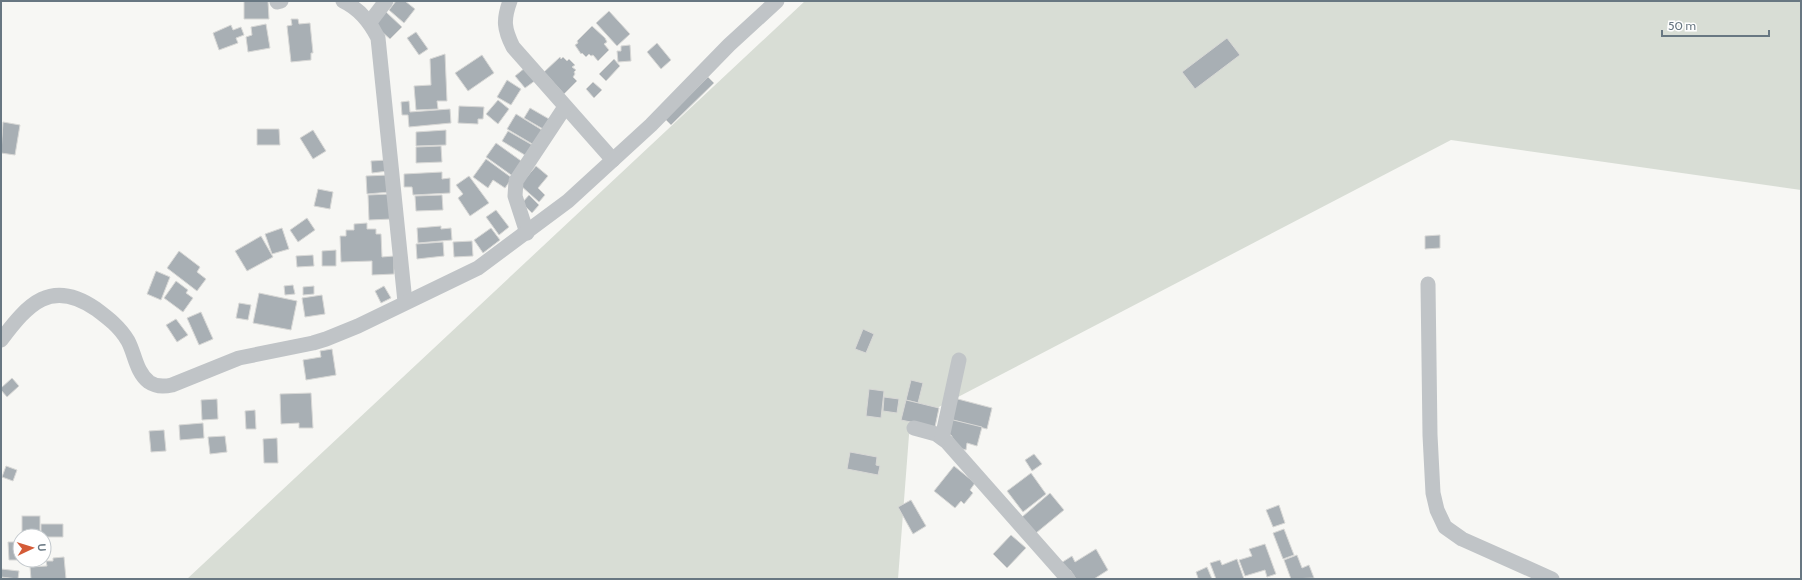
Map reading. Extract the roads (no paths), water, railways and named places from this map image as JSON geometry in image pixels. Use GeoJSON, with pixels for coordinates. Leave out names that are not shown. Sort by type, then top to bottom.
{"type":"FeatureCollection","features":[{"type":"Feature","properties":{"kind":"street"},"geometry":{"type":"LineString","coordinates":[[277,2],[281,1]]}},
{"type":"Feature","properties":{"kind":"street"},"geometry":{"type":"LineString","coordinates":[[343,1],[350,4],[370,22],[378,38],[405,302]]}},
{"type":"Feature","properties":{"kind":"street"},"geometry":{"type":"LineString","coordinates":[[370,22],[386,1]]}},
{"type":"Feature","properties":{"kind":"street"},"geometry":{"type":"LineString","coordinates":[[510,1],[505,19],[506,32],[513,47],[613,160]]}},
{"type":"Feature","properties":{"kind":"street"},"geometry":{"type":"LineString","coordinates":[[1,340],[21,315],[33,305],[50,296],[68,295],[91,306],[111,320],[128,342],[141,373],[148,381],[162,387],[172,385],[239,358],[313,343],[358,326],[478,268],[527,233],[568,201],[651,125],[729,45],[777,1]]}},
{"type":"Feature","properties":{"kind":"street"},"geometry":{"type":"LineString","coordinates":[[527,233],[515,196],[516,181],[566,107]]}},
{"type":"Feature","properties":{"kind":"street"},"geometry":{"type":"LineString","coordinates":[[1428,284],[1430,435],[1433,493],[1437,510],[1445,527],[1462,539],[1552,579]]}},
{"type":"Feature","properties":{"kind":"street"},"geometry":{"type":"LineString","coordinates":[[942,438],[959,360]]}},
{"type":"Feature","properties":{"kind":"street"},"geometry":{"type":"LineString","coordinates":[[914,428],[942,438],[1068,579]]}}]}
